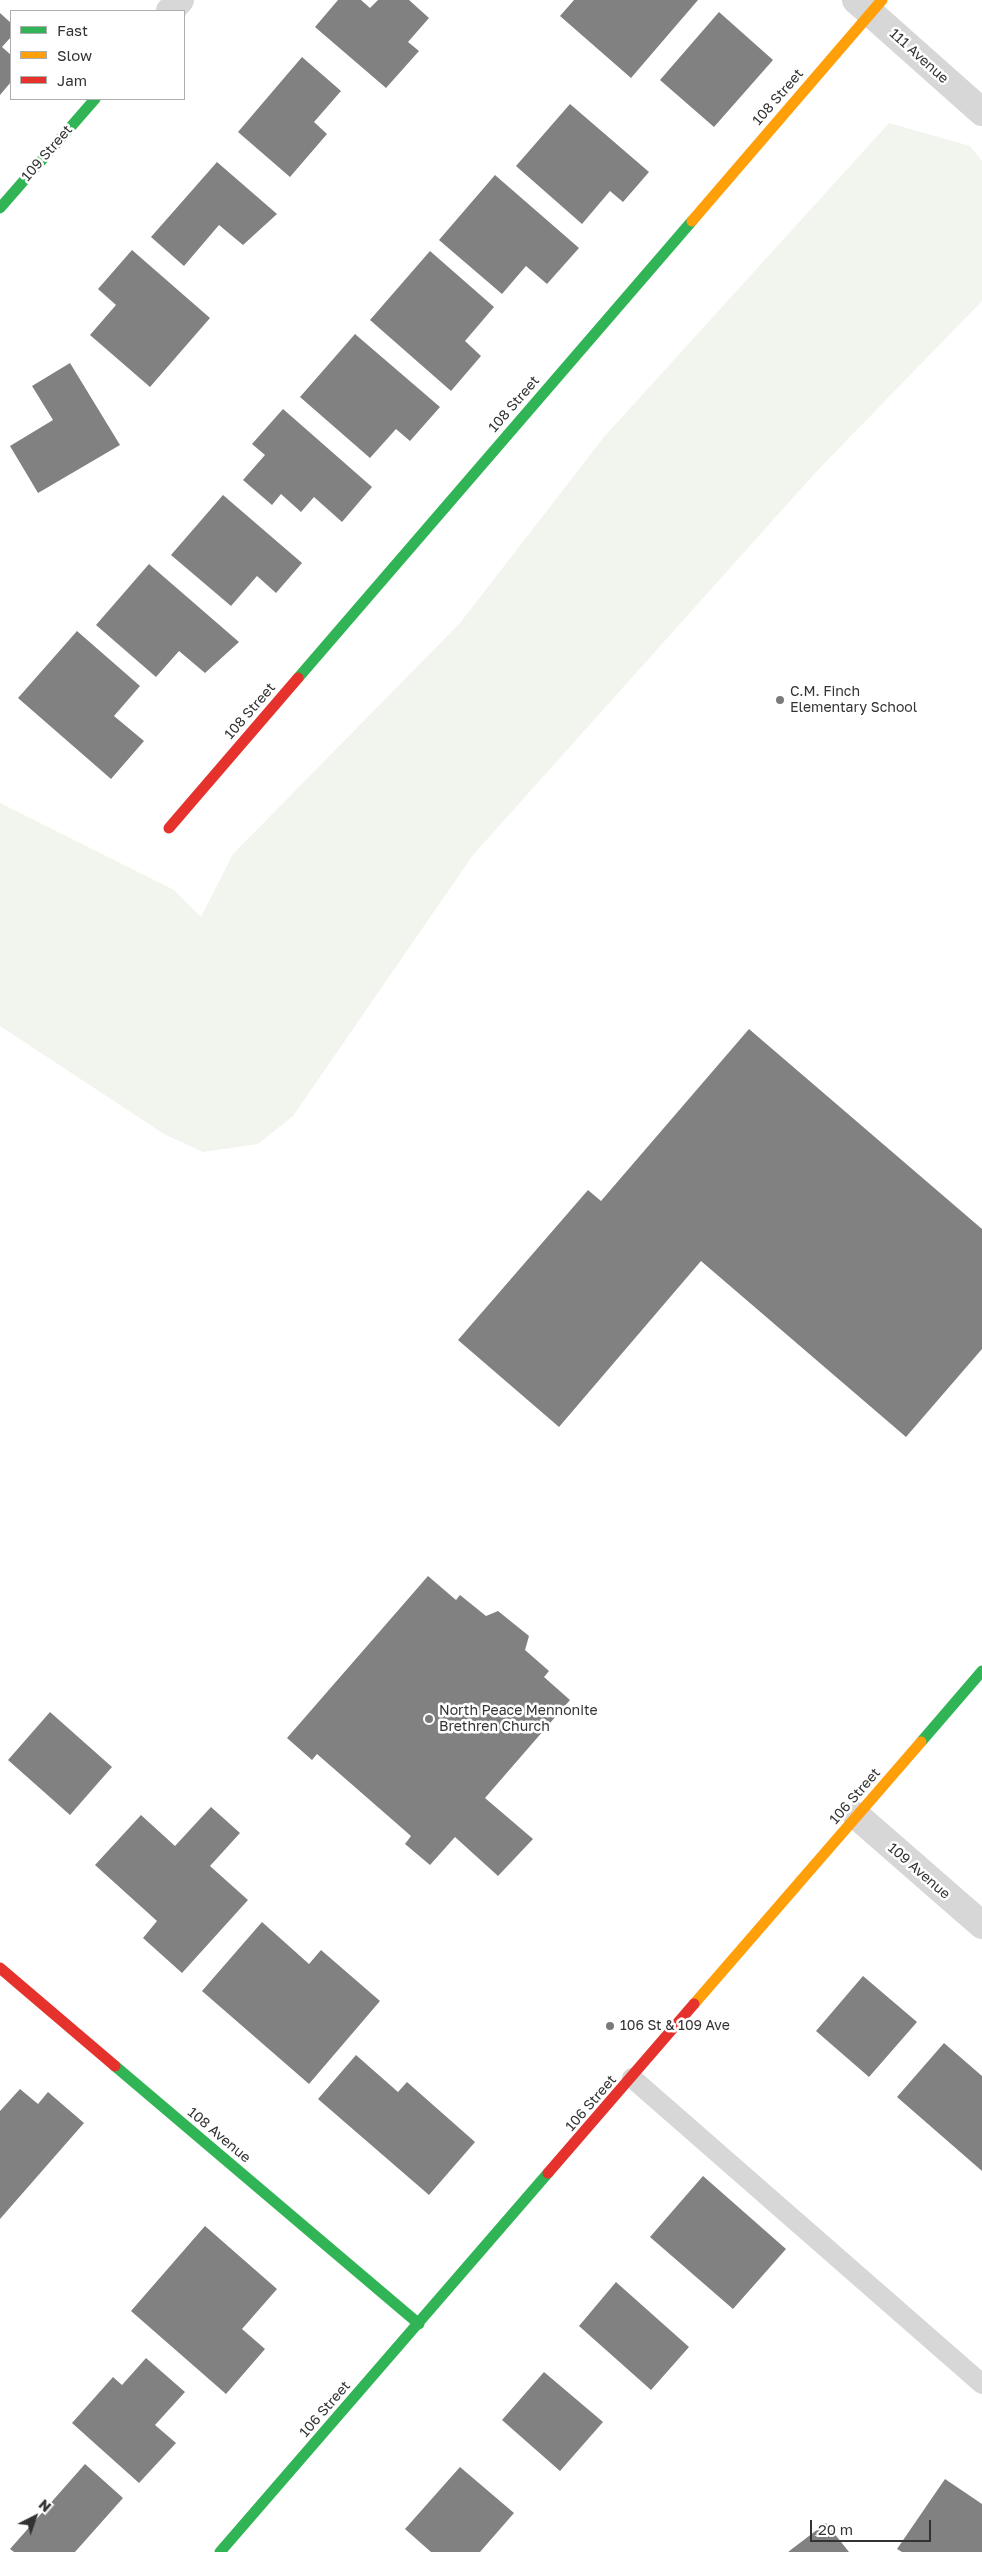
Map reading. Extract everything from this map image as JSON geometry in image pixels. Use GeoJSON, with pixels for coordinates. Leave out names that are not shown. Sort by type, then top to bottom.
{"type":"FeatureCollection","features":[{"type":"Feature","properties":{"kind":"street"},"geometry":{"type":"LineString","coordinates":[[171,10],[180,0]]}},
{"type":"Feature","properties":{"kind":"street","name":"111 Avenue"},"geometry":{"type":"LineString","coordinates":[[870,4],[982,112]]}},
{"type":"Feature","properties":{"kind":"street","name":"108 Street"},"geometry":{"type":"LineString","coordinates":[[169,828],[870,4]]}},
{"type":"Feature","properties":{"kind":"street","name":"109 Street"},"geometry":{"type":"LineString","coordinates":[[0,208],[94,100]]}},
{"type":"Feature","properties":{"kind":"street","name":"106 Street"},"geometry":{"type":"LineString","coordinates":[[220,2552],[632,2078],[982,1671]]}},
{"type":"Feature","properties":{"kind":"street","name":"109 Avenue"},"geometry":{"type":"LineString","coordinates":[[857,1816],[982,1925]]}},
{"type":"Feature","properties":{"kind":"street","name":"108 Avenue"},"geometry":{"type":"LineString","coordinates":[[0,1968],[419,2324]]}},
{"type":"Feature","properties":{"kind":"lane"},"geometry":{"type":"LineString","coordinates":[[632,2078],[982,2384]]}},
{"type":"Feature","properties":{"kind":"shaded area"},"geometry":{"type":"Polygon","coordinates":[[[889,123],[970,146],[982,161],[982,301],[816,472],[473,855],[293,1116],[258,1144],[203,1152],[164,1134],[0,1026],[0,803],[174,890],[201,917],[233,854],[460,623],[604,437],[889,123]]]}},
{"type":"Feature","properties":{"kind":"building"},"geometry":{"type":"Polygon","coordinates":[[[338,0],[361,0],[370,8],[378,0],[409,0],[429,18],[408,42],[419,51],[386,88],[315,27],[338,0]]]}},
{"type":"Feature","properties":{"kind":"building"},"geometry":{"type":"Polygon","coordinates":[[[574,0],[698,0],[631,78],[560,16],[574,0]]]}},
{"type":"Feature","properties":{"kind":"building"},"geometry":{"type":"Polygon","coordinates":[[[719,12],[773,60],[714,127],[660,80],[719,12]]]}},
{"type":"Feature","properties":{"kind":"building"},"geometry":{"type":"Polygon","coordinates":[[[0,13],[10,22],[10,38],[2,47],[10,54],[10,83],[0,95],[0,13]]]}},
{"type":"Feature","properties":{"kind":"building"},"geometry":{"type":"Polygon","coordinates":[[[302,57],[341,91],[314,122],[327,134],[290,177],[238,132],[302,57]]]}},
{"type":"Feature","properties":{"kind":"building"},"geometry":{"type":"Polygon","coordinates":[[[570,104],[649,172],[623,202],[610,191],[582,224],[516,166],[570,104]]]}},
{"type":"Feature","properties":{"kind":"building"},"geometry":{"type":"Polygon","coordinates":[[[217,162],[277,214],[243,245],[219,225],[184,266],[151,237],[217,162]]]}},
{"type":"Feature","properties":{"kind":"building"},"geometry":{"type":"Polygon","coordinates":[[[495,175],[579,248],[547,284],[526,266],[502,294],[439,240],[495,175]]]}},
{"type":"Feature","properties":{"kind":"building"},"geometry":{"type":"Polygon","coordinates":[[[132,250],[210,318],[150,387],[90,335],[116,305],[98,289],[132,250]]]}},
{"type":"Feature","properties":{"kind":"building"},"geometry":{"type":"Polygon","coordinates":[[[430,251],[494,307],[465,341],[481,356],[451,391],[370,320],[430,251]]]}},
{"type":"Feature","properties":{"kind":"building"},"geometry":{"type":"Polygon","coordinates":[[[355,334],[440,407],[410,441],[396,429],[370,458],[300,397],[355,334]]]}},
{"type":"Feature","properties":{"kind":"building"},"geometry":{"type":"Polygon","coordinates":[[[70,363],[120,445],[38,493],[10,446],[53,420],[32,386],[70,363]]]}},
{"type":"Feature","properties":{"kind":"building"},"geometry":{"type":"Polygon","coordinates":[[[283,409],[372,487],[342,522],[314,497],[301,512],[281,494],[272,505],[243,480],[265,455],[252,444],[283,409]]]}},
{"type":"Feature","properties":{"kind":"building"},"geometry":{"type":"Polygon","coordinates":[[[223,495],[302,563],[276,593],[257,576],[231,606],[171,555],[223,495]]]}},
{"type":"Feature","properties":{"kind":"building"},"geometry":{"type":"Polygon","coordinates":[[[149,564],[239,642],[205,673],[179,651],[156,677],[96,625],[149,564]]]}},
{"type":"Feature","properties":{"kind":"building"},"geometry":{"type":"Polygon","coordinates":[[[77,631],[140,686],[114,716],[144,741],[111,779],[18,698],[77,631]]]}},
{"type":"Feature","properties":{"kind":"building"},"geometry":{"type":"Polygon","coordinates":[[[749,1029],[982,1229],[982,1349],[906,1437],[701,1261],[559,1427],[458,1340],[588,1190],[601,1201],[749,1029]]]}},
{"type":"Feature","properties":{"kind":"building","name":"North Peace Mennonite Brethren Church"},"geometry":{"type":"Polygon","coordinates":[[[428,1576],[456,1600],[460,1595],[486,1616],[498,1611],[529,1636],[525,1650],[549,1671],[544,1677],[570,1700],[485,1798],[533,1839],[498,1876],[455,1837],[430,1865],[405,1844],[411,1836],[317,1754],[312,1760],[287,1738],[428,1576]]]}},
{"type":"Feature","properties":{"kind":"building"},"geometry":{"type":"Polygon","coordinates":[[[50,1712],[112,1767],[70,1815],[8,1760],[50,1712]]]}},
{"type":"Feature","properties":{"kind":"building"},"geometry":{"type":"Polygon","coordinates":[[[211,1807],[240,1833],[210,1866],[248,1900],[182,1973],[143,1938],[157,1921],[95,1865],[141,1815],[175,1846],[211,1807]]]}},
{"type":"Feature","properties":{"kind":"building"},"geometry":{"type":"Polygon","coordinates":[[[262,1922],[309,1964],[321,1950],[380,2001],[309,2084],[202,1991],[262,1922]]]}},
{"type":"Feature","properties":{"kind":"building"},"geometry":{"type":"Polygon","coordinates":[[[863,1976],[917,2022],[869,2077],[816,2031],[863,1976]]]}},
{"type":"Feature","properties":{"kind":"building"},"geometry":{"type":"Polygon","coordinates":[[[944,2043],[982,2076],[982,2171],[897,2097],[944,2043]]]}},
{"type":"Feature","properties":{"kind":"building"},"geometry":{"type":"Polygon","coordinates":[[[356,2055],[398,2092],[407,2082],[475,2142],[429,2195],[318,2099],[356,2055]]]}},
{"type":"Feature","properties":{"kind":"building"},"geometry":{"type":"Polygon","coordinates":[[[20,2089],[38,2104],[48,2092],[84,2123],[0,2219],[0,2111],[20,2089]]]}},
{"type":"Feature","properties":{"kind":"building"},"geometry":{"type":"Polygon","coordinates":[[[703,2176],[786,2249],[733,2309],[650,2237],[703,2176]]]}},
{"type":"Feature","properties":{"kind":"building"},"geometry":{"type":"Polygon","coordinates":[[[205,2226],[277,2289],[242,2329],[265,2349],[226,2394],[131,2311],[205,2226]]]}},
{"type":"Feature","properties":{"kind":"building"},"geometry":{"type":"Polygon","coordinates":[[[616,2282],[689,2347],[651,2390],[579,2326],[616,2282]]]}},
{"type":"Feature","properties":{"kind":"building"},"geometry":{"type":"Polygon","coordinates":[[[146,2358],[185,2392],[155,2425],[176,2443],[139,2483],[72,2423],[113,2377],[122,2385],[146,2358]]]}},
{"type":"Feature","properties":{"kind":"building"},"geometry":{"type":"Polygon","coordinates":[[[544,2372],[603,2422],[560,2471],[502,2420],[544,2372]]]}},
{"type":"Feature","properties":{"kind":"building"},"geometry":{"type":"Polygon","coordinates":[[[85,2464],[123,2498],[75,2552],[14,2552],[10,2549],[85,2464]]]}},
{"type":"Feature","properties":{"kind":"building"},"geometry":{"type":"Polygon","coordinates":[[[460,2467],[514,2513],[480,2552],[431,2552],[405,2529],[460,2467]]]}},
{"type":"Feature","properties":{"kind":"building"},"geometry":{"type":"Polygon","coordinates":[[[945,2479],[982,2504],[982,2552],[902,2552],[897,2549],[945,2479]]]}},
{"type":"Feature","properties":{"kind":"building"},"geometry":{"type":"Polygon","coordinates":[[[826,2523],[849,2552],[788,2552],[826,2523]]]}},
{"type":"Feature","properties":{"kind":"traffic: fast"},"geometry":{"type":"LineString","coordinates":[[0,208],[94,100]]}},
{"type":"Feature","properties":{"kind":"traffic: fast"},"geometry":{"type":"LineString","coordinates":[[298,678],[692,221]]}},
{"type":"Feature","properties":{"kind":"traffic: fast"},"geometry":{"type":"LineString","coordinates":[[921,1742],[982,1671]]}},
{"type":"Feature","properties":{"kind":"traffic: fast"},"geometry":{"type":"LineString","coordinates":[[115,2066],[419,2324]]}},
{"type":"Feature","properties":{"kind":"traffic: fast"},"geometry":{"type":"LineString","coordinates":[[220,2552],[548,2173]]}},
{"type":"Feature","properties":{"kind":"traffic: slow"},"geometry":{"type":"LineString","coordinates":[[692,221],[882,0]]}},
{"type":"Feature","properties":{"kind":"traffic: slow"},"geometry":{"type":"LineString","coordinates":[[694,2004],[921,1742]]}},
{"type":"Feature","properties":{"kind":"traffic: jam"},"geometry":{"type":"LineString","coordinates":[[169,828],[298,678]]}},
{"type":"Feature","properties":{"kind":"traffic: jam"},"geometry":{"type":"LineString","coordinates":[[0,1968],[115,2066]]}},
{"type":"Feature","properties":{"kind":"traffic: jam"},"geometry":{"type":"LineString","coordinates":[[548,2173],[694,2004]]}},
{"type":"Feature","properties":{"kind":"place","name":"C.M. Finch Elementary School"},"geometry":{"type":"Point","coordinates":[780,700]}},
{"type":"Feature","properties":{"kind":"place","name":"North Peace Mennonite Brethren Church"},"geometry":{"type":"Point","coordinates":[429,1719]}},
{"type":"Feature","properties":{"kind":"place","name":"106 St & 109 Ave"},"geometry":{"type":"Point","coordinates":[610,2026]}}]}
